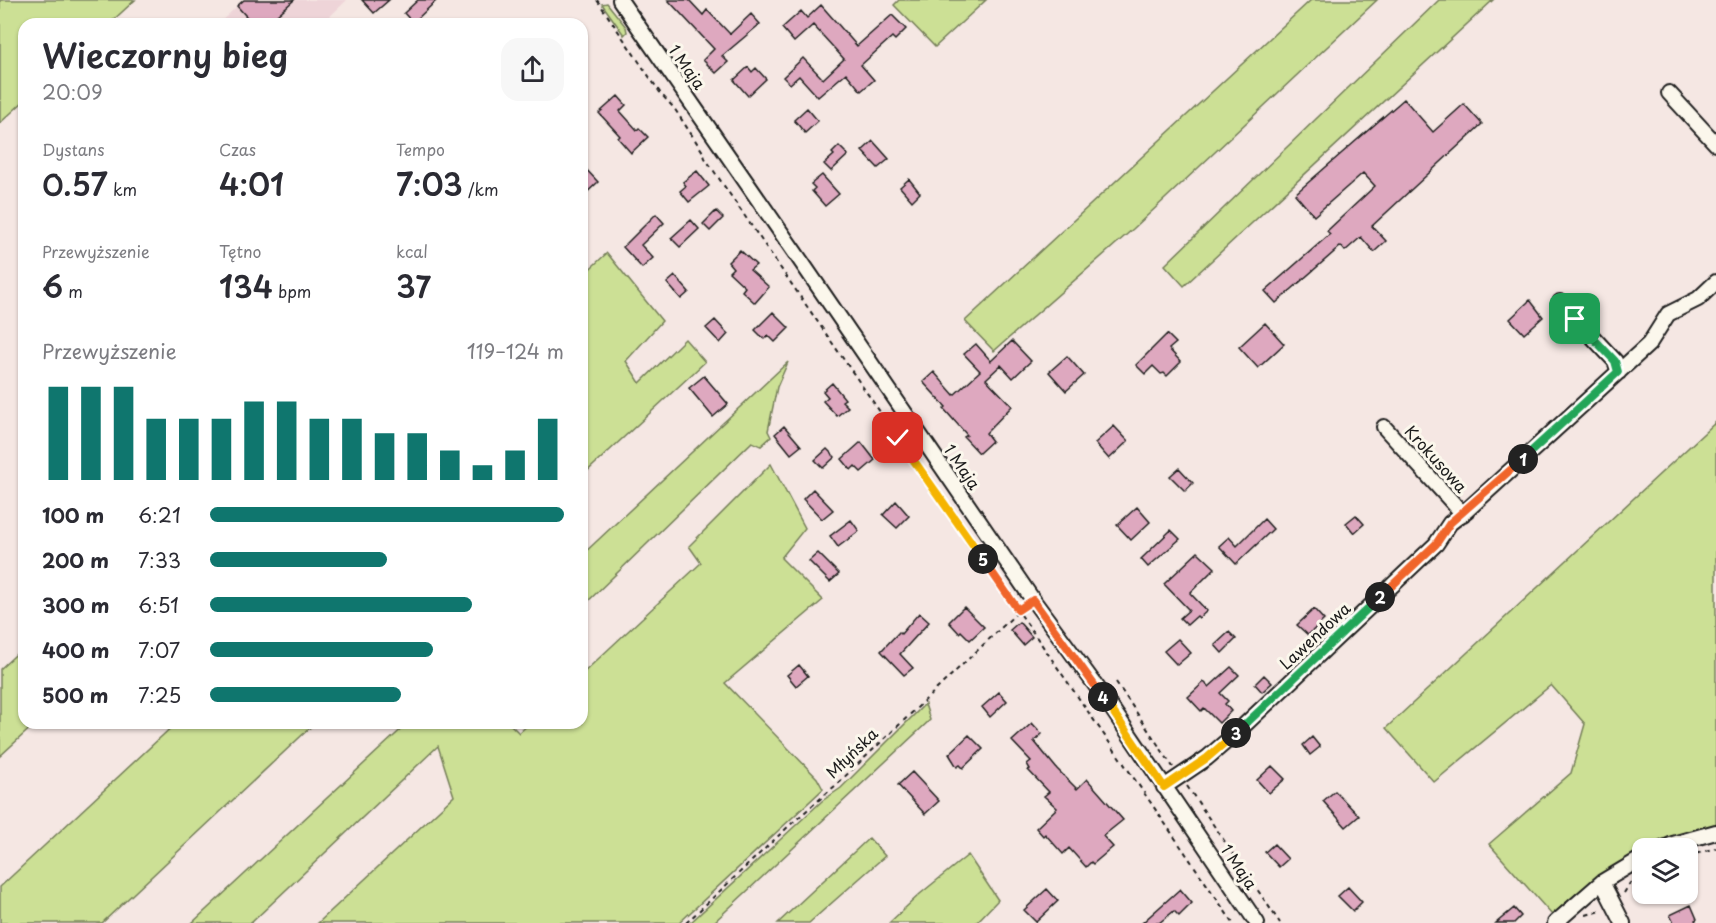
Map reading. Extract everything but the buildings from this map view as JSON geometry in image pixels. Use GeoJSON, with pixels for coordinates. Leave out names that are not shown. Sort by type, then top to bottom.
{"type":"FeatureCollection","features":[{"type":"Feature","properties":{"kind":"street","name":"1 Maja"},"geometry":{"type":"LineString","coordinates":[[620,0],[1033,600],[1102,694],[1257,923]]}},
{"type":"Feature","properties":{"kind":"street"},"geometry":{"type":"LineString","coordinates":[[1669,93],[1716,144]]}},
{"type":"Feature","properties":{"kind":"street","name":"Lawendowa"},"geometry":{"type":"LineString","coordinates":[[1164,787],[1207,758],[1235,734],[1436,544],[1450,523],[1463,514],[1649,344],[1668,314],[1698,299],[1716,282]]}},
{"type":"Feature","properties":{"kind":"street"},"geometry":{"type":"LineString","coordinates":[[1560,302],[1615,361],[1618,372]]}},
{"type":"Feature","properties":{"kind":"street","name":"Krokusowa"},"geometry":{"type":"LineString","coordinates":[[1384,427],[1463,514]]}},
{"type":"Feature","properties":{"kind":"street"},"geometry":{"type":"LineString","coordinates":[[1695,838],[1716,832]]}},
{"type":"Feature","properties":{"kind":"street"},"geometry":{"type":"LineString","coordinates":[[1555,923],[1602,882],[1632,864]]}},
{"type":"Feature","properties":{"kind":"street"},"geometry":{"type":"LineString","coordinates":[[1602,882],[1623,923]]}},
{"type":"Feature","properties":{"kind":"path"},"geometry":{"type":"LineString","coordinates":[[597,0],[661,94],[674,108],[747,219],[1233,923]]}},
{"type":"Feature","properties":{"kind":"path","name":"Młyńska"},"geometry":{"type":"LineString","coordinates":[[686,923],[836,785],[1018,610],[1033,600]]}},
{"type":"Feature","properties":{"kind":"path"},"geometry":{"type":"LineString","coordinates":[[1116,682],[1280,923]]}},
{"type":"Feature","properties":{"kind":"path"},"geometry":{"type":"LineString","coordinates":[[1698,853],[1716,848]]}},
{"type":"Feature","properties":{"kind":"path"},"geometry":{"type":"LineString","coordinates":[[1622,897],[1632,882]]}},
{"type":"Feature","properties":{"kind":"path"},"geometry":{"type":"LineString","coordinates":[[1580,919],[1605,908]]}},
{"type":"Feature","properties":{"kind":"shaded area"},"geometry":{"type":"Polygon","coordinates":[[[244,0],[347,0],[328,18],[224,18],[244,0]]]}},
{"type":"Feature","properties":{"kind":"green space"},"geometry":{"type":"Polygon","coordinates":[[[0,0],[135,0],[116,18],[18,18],[18,106],[0,123],[0,0]]]}},
{"type":"Feature","properties":{"kind":"green space"},"geometry":{"type":"Polygon","coordinates":[[[899,0],[986,0],[935,47],[894,5],[899,0]]]}},
{"type":"Feature","properties":{"kind":"green space"},"geometry":{"type":"Polygon","coordinates":[[[1311,0],[1377,0],[1133,229],[994,351],[965,321],[1311,0]]]}},
{"type":"Feature","properties":{"kind":"green space"},"geometry":{"type":"Polygon","coordinates":[[[1439,0],[1493,0],[1184,286],[1165,265],[1439,0]]]}},
{"type":"Feature","properties":{"kind":"green space"},"geometry":{"type":"Polygon","coordinates":[[[607,3],[626,27],[627,32],[624,35],[602,4],[607,3]]]}},
{"type":"Feature","properties":{"kind":"green space"},"geometry":{"type":"Polygon","coordinates":[[[607,253],[662,321],[626,361],[640,383],[685,339],[705,362],[588,470],[588,270],[607,253]]]}},
{"type":"Feature","properties":{"kind":"green space"},"geometry":{"type":"Polygon","coordinates":[[[788,362],[777,387],[768,431],[771,437],[761,446],[752,442],[588,601],[588,549],[788,362]]]}},
{"type":"Feature","properties":{"kind":"green space"},"geometry":{"type":"Polygon","coordinates":[[[1716,422],[1716,826],[1672,838],[1632,838],[1632,856],[1590,883],[1552,915],[1489,844],[1571,773],[1585,724],[1551,685],[1434,782],[1386,728],[1716,422]]]}},
{"type":"Feature","properties":{"kind":"green space"},"geometry":{"type":"Polygon","coordinates":[[[771,464],[805,528],[781,558],[823,600],[725,683],[817,778],[823,789],[679,923],[318,923],[454,796],[438,746],[251,923],[192,923],[402,729],[515,729],[519,733],[523,729],[588,729],[588,668],[701,563],[689,546],[771,464]]]}},
{"type":"Feature","properties":{"kind":"green space"},"geometry":{"type":"Polygon","coordinates":[[[18,652],[18,729],[29,729],[0,756],[0,669],[18,652]]]}},
{"type":"Feature","properties":{"kind":"green space"},"geometry":{"type":"Polygon","coordinates":[[[925,704],[930,720],[713,923],[690,923],[822,801],[841,788],[925,704]]]}},
{"type":"Feature","properties":{"kind":"green space"},"geometry":{"type":"Polygon","coordinates":[[[170,729],[309,729],[102,923],[0,923],[0,887],[170,729]]]}},
{"type":"Feature","properties":{"kind":"green space"},"geometry":{"type":"Polygon","coordinates":[[[869,838],[885,856],[809,923],[778,923],[869,838]]]}},
{"type":"Feature","properties":{"kind":"green space"},"geometry":{"type":"Polygon","coordinates":[[[968,855],[998,900],[976,923],[889,923],[920,894],[968,855]]]}},
{"type":"Feature","properties":{"kind":"route"},"geometry":{"type":"LineString","coordinates":[[898,438],[1018,610],[1033,600],[1102,694],[1164,787],[1207,758],[1235,734],[1436,544],[1450,523],[1618,372],[1615,361],[1575,319]]}}]}
